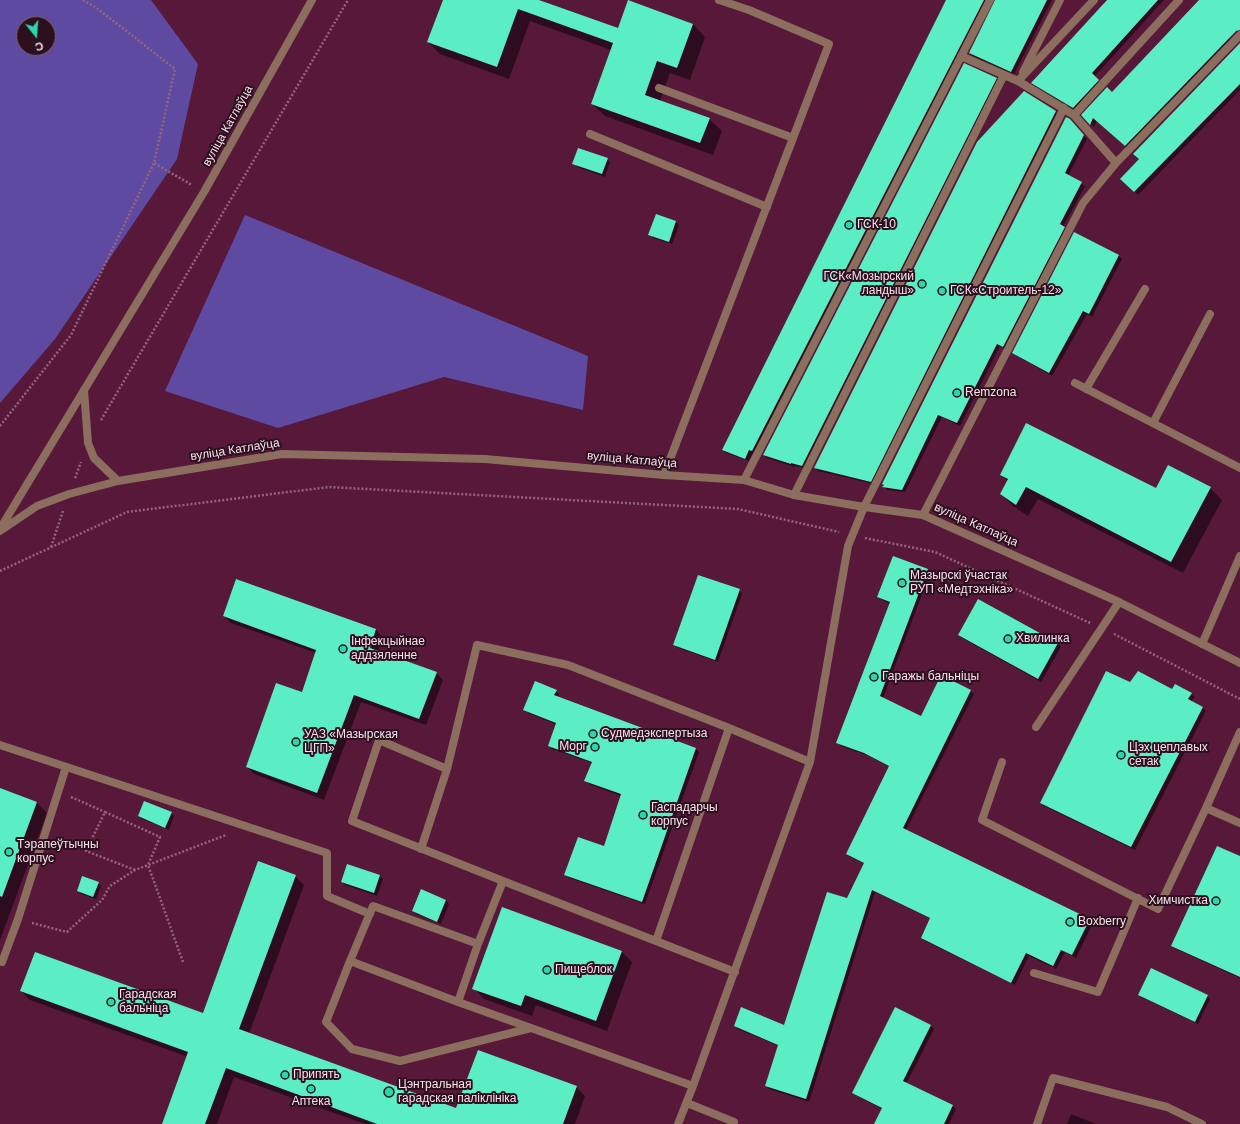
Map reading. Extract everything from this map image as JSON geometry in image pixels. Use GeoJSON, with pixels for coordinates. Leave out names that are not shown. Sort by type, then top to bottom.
{"type":"FeatureCollection","features":[{"type":"Feature","properties":{"kind":"street","name":"вуліца Катлаўца"},"geometry":{"type":"LineString","coordinates":[[0,530],[204,192],[312,0]]}},
{"type":"Feature","properties":{"kind":"street"},"geometry":{"type":"LineString","coordinates":[[664,475],[829,44],[749,10],[719,0]]}},
{"type":"Feature","properties":{"kind":"street"},"geometry":{"type":"LineString","coordinates":[[744,480],[990,0]]}},
{"type":"Feature","properties":{"kind":"street"},"geometry":{"type":"LineString","coordinates":[[1018,81],[1060,0]]}},
{"type":"Feature","properties":{"kind":"street"},"geometry":{"type":"LineString","coordinates":[[1018,81],[1094,0]]}},
{"type":"Feature","properties":{"kind":"street"},"geometry":{"type":"LineString","coordinates":[[1074,115],[1179,0]]}},
{"type":"Feature","properties":{"kind":"street"},"geometry":{"type":"LineString","coordinates":[[923,515],[1084,203],[1116,163],[1240,35]]}},
{"type":"Feature","properties":{"kind":"street"},"geometry":{"type":"LineString","coordinates":[[961,56],[1018,81],[1064,108],[1074,115],[1116,163]]}},
{"type":"Feature","properties":{"kind":"street"},"geometry":{"type":"LineString","coordinates":[[794,495],[1004,75]]}},
{"type":"Feature","properties":{"kind":"street"},"geometry":{"type":"LineString","coordinates":[[658,88],[793,138]]}},
{"type":"Feature","properties":{"kind":"street"},"geometry":{"type":"LineString","coordinates":[[678,1124],[735,972],[810,762],[848,546],[852,535],[864,507],[1064,108]]}},
{"type":"Feature","properties":{"kind":"street"},"geometry":{"type":"LineString","coordinates":[[590,134],[767,207]]}},
{"type":"Feature","properties":{"kind":"street"},"geometry":{"type":"LineString","coordinates":[[1086,389],[1145,289]]}},
{"type":"Feature","properties":{"kind":"street"},"geometry":{"type":"LineString","coordinates":[[1153,423],[1210,314]]}},
{"type":"Feature","properties":{"kind":"street"},"geometry":{"type":"LineString","coordinates":[[1075,383],[1240,468]]}},
{"type":"Feature","properties":{"kind":"street"},"geometry":{"type":"LineString","coordinates":[[84,390],[88,443],[94,458],[118,481]]}},
{"type":"Feature","properties":{"kind":"street","name":"вуліца Катлаўца"},"geometry":{"type":"LineString","coordinates":[[0,530],[36,506],[69,494],[118,481],[282,454],[485,459],[664,475],[744,480],[794,495],[923,515],[1119,602],[1240,663]]}},
{"type":"Feature","properties":{"kind":"street"},"geometry":{"type":"LineString","coordinates":[[1202,644],[1240,556]]}},
{"type":"Feature","properties":{"kind":"street"},"geometry":{"type":"LineString","coordinates":[[1036,728],[1119,602]]}},
{"type":"Feature","properties":{"kind":"street"},"geometry":{"type":"LineString","coordinates":[[421,849],[447,768],[477,645],[568,665],[729,728],[810,762]]}},
{"type":"Feature","properties":{"kind":"street"},"geometry":{"type":"LineString","coordinates":[[656,941],[729,728]]}},
{"type":"Feature","properties":{"kind":"street"},"geometry":{"type":"LineString","coordinates":[[1002,762],[982,820],[1158,909],[1240,732]]}},
{"type":"Feature","properties":{"kind":"street"},"geometry":{"type":"LineString","coordinates":[[447,768],[379,740],[352,822],[735,972]]}},
{"type":"Feature","properties":{"kind":"street"},"geometry":{"type":"LineString","coordinates":[[0,745],[328,853],[328,896],[370,914]]}},
{"type":"Feature","properties":{"kind":"street"},"geometry":{"type":"LineString","coordinates":[[2,962],[18,919],[66,767]]}},
{"type":"Feature","properties":{"kind":"street"},"geometry":{"type":"LineString","coordinates":[[1206,808],[1240,823]]}},
{"type":"Feature","properties":{"kind":"street"},"geometry":{"type":"LineString","coordinates":[[458,1002],[478,944],[503,881]]}},
{"type":"Feature","properties":{"kind":"street"},"geometry":{"type":"LineString","coordinates":[[1034,973],[1098,992],[1138,898]]}},
{"type":"Feature","properties":{"kind":"street"},"geometry":{"type":"LineString","coordinates":[[478,944],[373,906],[326,1022],[352,1049],[400,1061],[531,1028]]}},
{"type":"Feature","properties":{"kind":"street"},"geometry":{"type":"LineString","coordinates":[[350,961],[458,1002],[693,1086]]}},
{"type":"Feature","properties":{"kind":"street"},"geometry":{"type":"LineString","coordinates":[[1037,1124],[1053,1078],[1168,1107],[1202,1124]]}},
{"type":"Feature","properties":{"kind":"street"},"geometry":{"type":"LineString","coordinates":[[687,1103],[734,1122]]}},
{"type":"Feature","properties":{"kind":"path"},"geometry":{"type":"LineString","coordinates":[[0,426],[71,335],[154,163],[175,69],[98,9],[83,0]]}},
{"type":"Feature","properties":{"kind":"path"},"geometry":{"type":"LineString","coordinates":[[51,547],[88,443],[348,0]]}},
{"type":"Feature","properties":{"kind":"path"},"geometry":{"type":"LineString","coordinates":[[154,163],[204,192]]}},
{"type":"Feature","properties":{"kind":"path"},"geometry":{"type":"LineString","coordinates":[[0,570],[127,512],[329,487],[738,509],[935,552],[1102,628],[1240,698]]}},
{"type":"Feature","properties":{"kind":"path"},"geometry":{"type":"LineString","coordinates":[[58,792],[160,837],[148,865],[184,962]]}},
{"type":"Feature","properties":{"kind":"path"},"geometry":{"type":"LineString","coordinates":[[105,812],[86,851],[135,870]]}},
{"type":"Feature","properties":{"kind":"path"},"geometry":{"type":"LineString","coordinates":[[18,919],[67,932],[102,900],[110,886],[135,870],[247,826]]}},
{"type":"Feature","properties":{"kind":"shaded area"},"geometry":{"type":"Polygon","coordinates":[[[0,0],[151,0],[198,64],[177,159],[55,339],[0,403],[0,0]]]}},
{"type":"Feature","properties":{"kind":"shaded area"},"geometry":{"type":"Polygon","coordinates":[[[245,215],[588,356],[583,410],[444,377],[278,428],[165,391],[245,215]]]}},
{"type":"Feature","properties":{"kind":"building"},"geometry":{"type":"Polygon","coordinates":[[[443,0],[539,0],[618,28],[628,0],[693,24],[677,68],[657,61],[645,95],[710,118],[700,143],[591,104],[613,43],[518,9],[497,67],[427,42],[443,0]]]}},
{"type":"Feature","properties":{"kind":"building","name":"ГСК-10"},"geometry":{"type":"Polygon","coordinates":[[[946,0],[984,0],[752,451],[749,450],[745,459],[722,450],[946,0]]]}},
{"type":"Feature","properties":{"kind":"building"},"geometry":{"type":"Polygon","coordinates":[[[995,0],[1047,0],[1011,72],[969,53],[995,0]]]}},
{"type":"Feature","properties":{"kind":"building"},"geometry":{"type":"Polygon","coordinates":[[[1107,0],[1158,0],[1092,73],[1099,80],[1073,108],[1031,83],[1107,0]]]}},
{"type":"Feature","properties":{"kind":"building"},"geometry":{"type":"Polygon","coordinates":[[[1199,0],[1240,0],[1240,30],[1236,31],[1125,146],[1093,118],[1090,125],[1081,115],[1107,87],[1112,92],[1199,0]]]}},
{"type":"Feature","properties":{"kind":"building"},"geometry":{"type":"Polygon","coordinates":[[[1240,43],[1240,84],[1134,192],[1120,179],[1139,159],[1133,154],[1240,43]]]}},
{"type":"Feature","properties":{"kind":"building"},"geometry":{"type":"Polygon","coordinates":[[[964,63],[997,78],[802,466],[763,455],[964,63]]]}},
{"type":"Feature","properties":{"kind":"building"},"geometry":{"type":"Polygon","coordinates":[[[1024,91],[1056,111],[871,482],[814,468],[977,142],[1024,91]]]}},
{"type":"Feature","properties":{"kind":"building"},"geometry":{"type":"Polygon","coordinates":[[[1066,117],[1070,119],[1084,135],[1065,173],[1082,182],[1060,224],[1065,227],[1003,347],[997,344],[957,423],[938,415],[902,490],[882,487],[884,485],[882,484],[1066,117]]]}},
{"type":"Feature","properties":{"kind":"building"},"geometry":{"type":"Polygon","coordinates":[[[578,148],[608,158],[602,174],[572,164],[578,148]]]}},
{"type":"Feature","properties":{"kind":"building"},"geometry":{"type":"Polygon","coordinates":[[[656,214],[676,221],[669,242],[648,235],[656,214]]]}},
{"type":"Feature","properties":{"kind":"building"},"geometry":{"type":"Polygon","coordinates":[[[1074,232],[1119,255],[1089,314],[1083,311],[1049,373],[1012,353],[1074,232]]]}},
{"type":"Feature","properties":{"kind":"building"},"geometry":{"type":"Polygon","coordinates":[[[1026,423],[1156,488],[1168,465],[1211,487],[1171,562],[1026,487],[1016,505],[1000,494],[1008,479],[1000,475],[1026,423]]]}},
{"type":"Feature","properties":{"kind":"building"},"geometry":{"type":"Polygon","coordinates":[[[893,556],[928,569],[880,696],[921,716],[941,675],[971,690],[903,828],[1090,919],[1072,955],[1061,950],[1053,966],[1026,953],[1011,983],[921,938],[930,918],[872,890],[806,1099],[765,1086],[778,1045],[734,1026],[741,1007],[784,1025],[827,892],[847,898],[864,863],[846,854],[889,766],[864,753],[836,743],[890,602],[877,597],[893,556]]]}},
{"type":"Feature","properties":{"kind":"building"},"geometry":{"type":"Polygon","coordinates":[[[698,575],[740,589],[715,660],[673,645],[698,575]]]}},
{"type":"Feature","properties":{"kind":"building","name":"Інфекцыйнае аддзяленне"},"geometry":{"type":"Polygon","coordinates":[[[236,579],[376,629],[370,648],[437,672],[419,719],[354,695],[317,793],[246,767],[276,683],[302,692],[316,650],[223,616],[236,579]]]}},
{"type":"Feature","properties":{"kind":"building","name":"Хвилинка"},"geometry":{"type":"Polygon","coordinates":[[[978,599],[1058,643],[1038,679],[958,635],[978,599]]]}},
{"type":"Feature","properties":{"kind":"building","name":"Цэх цеплавых сетак"},"geometry":{"type":"Polygon","coordinates":[[[1106,671],[1130,682],[1138,671],[1172,689],[1175,684],[1192,693],[1188,699],[1203,707],[1131,847],[1040,803],[1106,671]]]}},
{"type":"Feature","properties":{"kind":"building"},"geometry":{"type":"Polygon","coordinates":[[[535,681],[557,690],[554,695],[696,748],[642,902],[564,875],[578,837],[604,846],[621,794],[584,781],[592,762],[548,746],[556,723],[523,710],[535,681]]]}},
{"type":"Feature","properties":{"kind":"building","name":"Тэрапеўтычны корпус"},"geometry":{"type":"Polygon","coordinates":[[[0,788],[37,802],[2,897],[0,896],[0,788]]]}},
{"type":"Feature","properties":{"kind":"building"},"geometry":{"type":"Polygon","coordinates":[[[144,801],[172,812],[165,828],[138,816],[144,801]]]}},
{"type":"Feature","properties":{"kind":"building","name":"Химчистка"},"geometry":{"type":"Polygon","coordinates":[[[1217,846],[1240,856],[1240,977],[1171,946],[1217,846]]]}},
{"type":"Feature","properties":{"kind":"building","name":"Гарадская бальніца"},"geometry":{"type":"Polygon","coordinates":[[[258,861],[296,875],[239,1029],[456,1108],[478,1050],[577,1086],[563,1124],[377,1124],[226,1068],[205,1124],[162,1124],[188,1052],[20,991],[35,952],[203,1013],[258,861]]]}},
{"type":"Feature","properties":{"kind":"building"},"geometry":{"type":"Polygon","coordinates":[[[347,864],[380,875],[374,893],[341,882],[347,864]]]}},
{"type":"Feature","properties":{"kind":"building"},"geometry":{"type":"Polygon","coordinates":[[[82,876],[99,882],[93,897],[77,891],[82,876]]]}},
{"type":"Feature","properties":{"kind":"building"},"geometry":{"type":"Polygon","coordinates":[[[421,889],[446,900],[437,922],[412,911],[421,889]]]}},
{"type":"Feature","properties":{"kind":"building","name":"Пищеблок"},"geometry":{"type":"Polygon","coordinates":[[[502,907],[622,951],[596,1021],[525,995],[521,1006],[472,989],[502,907]]]}},
{"type":"Feature","properties":{"kind":"building"},"geometry":{"type":"Polygon","coordinates":[[[1151,968],[1208,995],[1195,1022],[1138,995],[1151,968]]]}},
{"type":"Feature","properties":{"kind":"building"},"geometry":{"type":"Polygon","coordinates":[[[895,1007],[931,1025],[903,1081],[953,1105],[944,1124],[874,1124],[882,1108],[852,1093],[895,1007]]]}},
{"type":"Feature","properties":{"kind":"place","name":"ГСК-10"},"geometry":{"type":"Point","coordinates":[849,225]}},
{"type":"Feature","properties":{"kind":"place","name":"ГСК«Мозырский ландыш»"},"geometry":{"type":"Point","coordinates":[922,284]}},
{"type":"Feature","properties":{"kind":"place","name":"ГСК«Строитель-12»"},"geometry":{"type":"Point","coordinates":[942,291]}},
{"type":"Feature","properties":{"kind":"place","name":"Remzona"},"geometry":{"type":"Point","coordinates":[957,393]}},
{"type":"Feature","properties":{"kind":"place","name":"Мазырскі ўчастак РУП «Медтэхніка»"},"geometry":{"type":"Point","coordinates":[902,583]}},
{"type":"Feature","properties":{"kind":"place","name":"Хвилинка"},"geometry":{"type":"Point","coordinates":[1008,639]}},
{"type":"Feature","properties":{"kind":"place","name":"Інфекцыйнае аддзяленне"},"geometry":{"type":"Point","coordinates":[343,649]}},
{"type":"Feature","properties":{"kind":"place","name":"Гаражы бальніцы"},"geometry":{"type":"Point","coordinates":[874,677]}},
{"type":"Feature","properties":{"kind":"place","name":"Судмедэкспертыза"},"geometry":{"type":"Point","coordinates":[593,734]}},
{"type":"Feature","properties":{"kind":"place","name":"УАЗ «Мазырская ЦГП»"},"geometry":{"type":"Point","coordinates":[296,742]}},
{"type":"Feature","properties":{"kind":"place","name":"Морг"},"geometry":{"type":"Point","coordinates":[595,747]}},
{"type":"Feature","properties":{"kind":"place","name":"Цэх цеплавых сетак"},"geometry":{"type":"Point","coordinates":[1121,755]}},
{"type":"Feature","properties":{"kind":"place","name":"Гаспадарчы корпус"},"geometry":{"type":"Point","coordinates":[643,815]}},
{"type":"Feature","properties":{"kind":"place","name":"Тэрапеўтычны корпус"},"geometry":{"type":"Point","coordinates":[9,852]}},
{"type":"Feature","properties":{"kind":"place","name":"Химчистка"},"geometry":{"type":"Point","coordinates":[1216,901]}},
{"type":"Feature","properties":{"kind":"place","name":"Boxberry"},"geometry":{"type":"Point","coordinates":[1070,922]}},
{"type":"Feature","properties":{"kind":"place","name":"Пищеблок"},"geometry":{"type":"Point","coordinates":[547,970]}},
{"type":"Feature","properties":{"kind":"place","name":"Гарадская бальніца"},"geometry":{"type":"Point","coordinates":[111,1002]}},
{"type":"Feature","properties":{"kind":"place","name":"Припять"},"geometry":{"type":"Point","coordinates":[285,1075]}},
{"type":"Feature","properties":{"kind":"place","name":"Аптека"},"geometry":{"type":"Point","coordinates":[311,1089]}},
{"type":"Feature","properties":{"kind":"place","name":"Цэнтральная гарадская паліклініка"},"geometry":{"type":"Point","coordinates":[389,1092]}}]}
